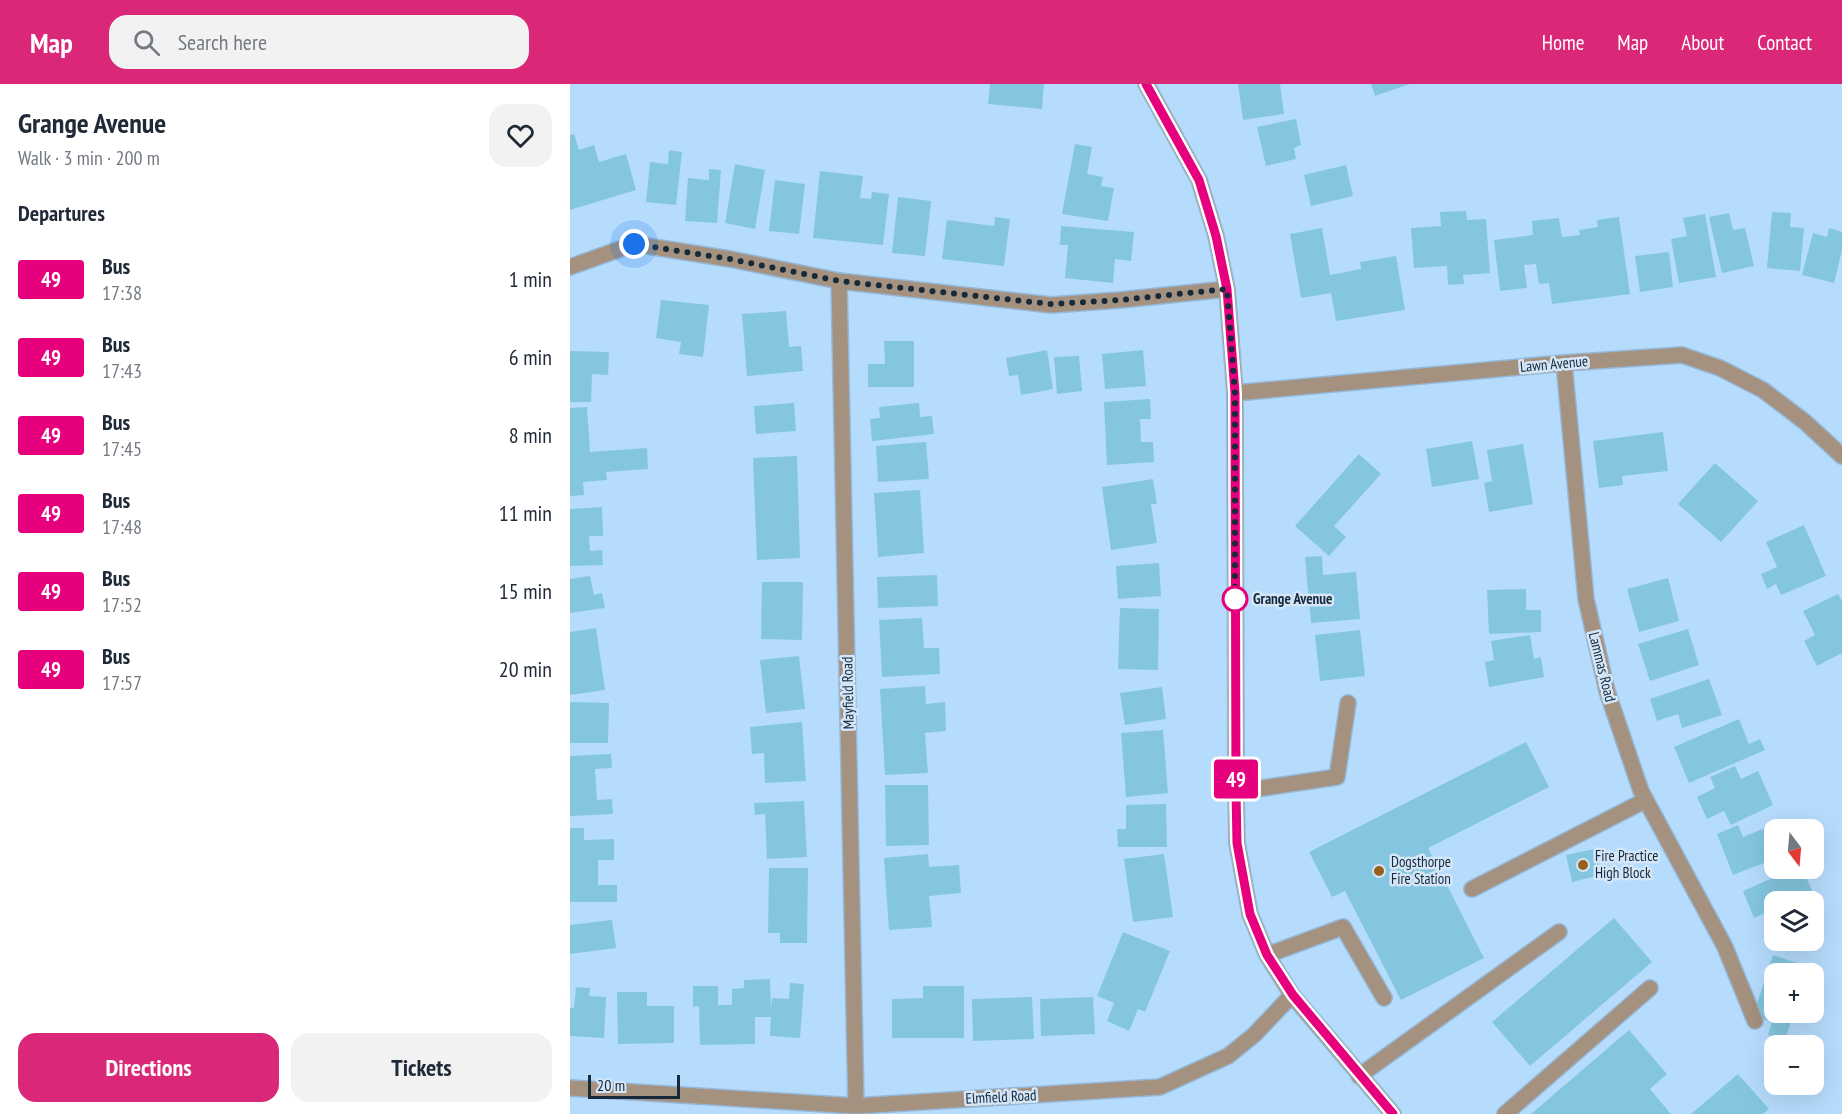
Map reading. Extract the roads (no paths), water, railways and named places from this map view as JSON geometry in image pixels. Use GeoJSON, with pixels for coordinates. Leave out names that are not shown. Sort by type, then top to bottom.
{"type":"FeatureCollection","features":[{"type":"Feature","properties":{"kind":"street"},"geometry":{"type":"LineString","coordinates":[[1146,84],[1199,180],[1216,236],[1227,289],[1235,393],[1237,843],[1250,914],[1267,955],[1293,995],[1393,1114]]}},
{"type":"Feature","properties":{"kind":"street"},"geometry":{"type":"LineString","coordinates":[[570,267],[634,244],[730,259],[839,281],[1051,304],[1120,300],[1227,289]]}},
{"type":"Feature","properties":{"kind":"street","name":"Mayfield Road"},"geometry":{"type":"LineString","coordinates":[[839,281],[856,1106]]}},
{"type":"Feature","properties":{"kind":"street","name":"Lawn Avenue"},"geometry":{"type":"LineString","coordinates":[[1235,393],[1563,363],[1682,355],[1720,368],[1763,390],[1805,422],[1842,456]]}},
{"type":"Feature","properties":{"kind":"street","name":"Lammas Road"},"geometry":{"type":"LineString","coordinates":[[1563,363],[1586,600],[1607,691],[1641,791],[1725,946],[1755,1022]]}},
{"type":"Feature","properties":{"kind":"street"},"geometry":{"type":"LineString","coordinates":[[1236,792],[1337,777],[1347,703]]}},
{"type":"Feature","properties":{"kind":"street"},"geometry":{"type":"LineString","coordinates":[[1472,889],[1646,800]]}},
{"type":"Feature","properties":{"kind":"street"},"geometry":{"type":"LineString","coordinates":[[1267,955],[1343,927],[1384,998]]}},
{"type":"Feature","properties":{"kind":"street"},"geometry":{"type":"LineString","coordinates":[[1359,1076],[1559,932]]}},
{"type":"Feature","properties":{"kind":"street"},"geometry":{"type":"LineString","coordinates":[[1505,1114],[1650,988]]}},
{"type":"Feature","properties":{"kind":"street","name":"Elmfield Road"},"geometry":{"type":"LineString","coordinates":[[570,1088],[856,1106],[1160,1087],[1228,1056],[1254,1035],[1293,995]]}},
{"type":"Feature","properties":{"kind":"place","name":"Grange Avenue"},"geometry":{"type":"Point","coordinates":[1235,599]}},
{"type":"Feature","properties":{"kind":"place","name":"Fire Practice High Block"},"geometry":{"type":"Point","coordinates":[1583,865]}},
{"type":"Feature","properties":{"kind":"place","name":"Dogsthorpe Fire Station"},"geometry":{"type":"Point","coordinates":[1379,871]}}]}
